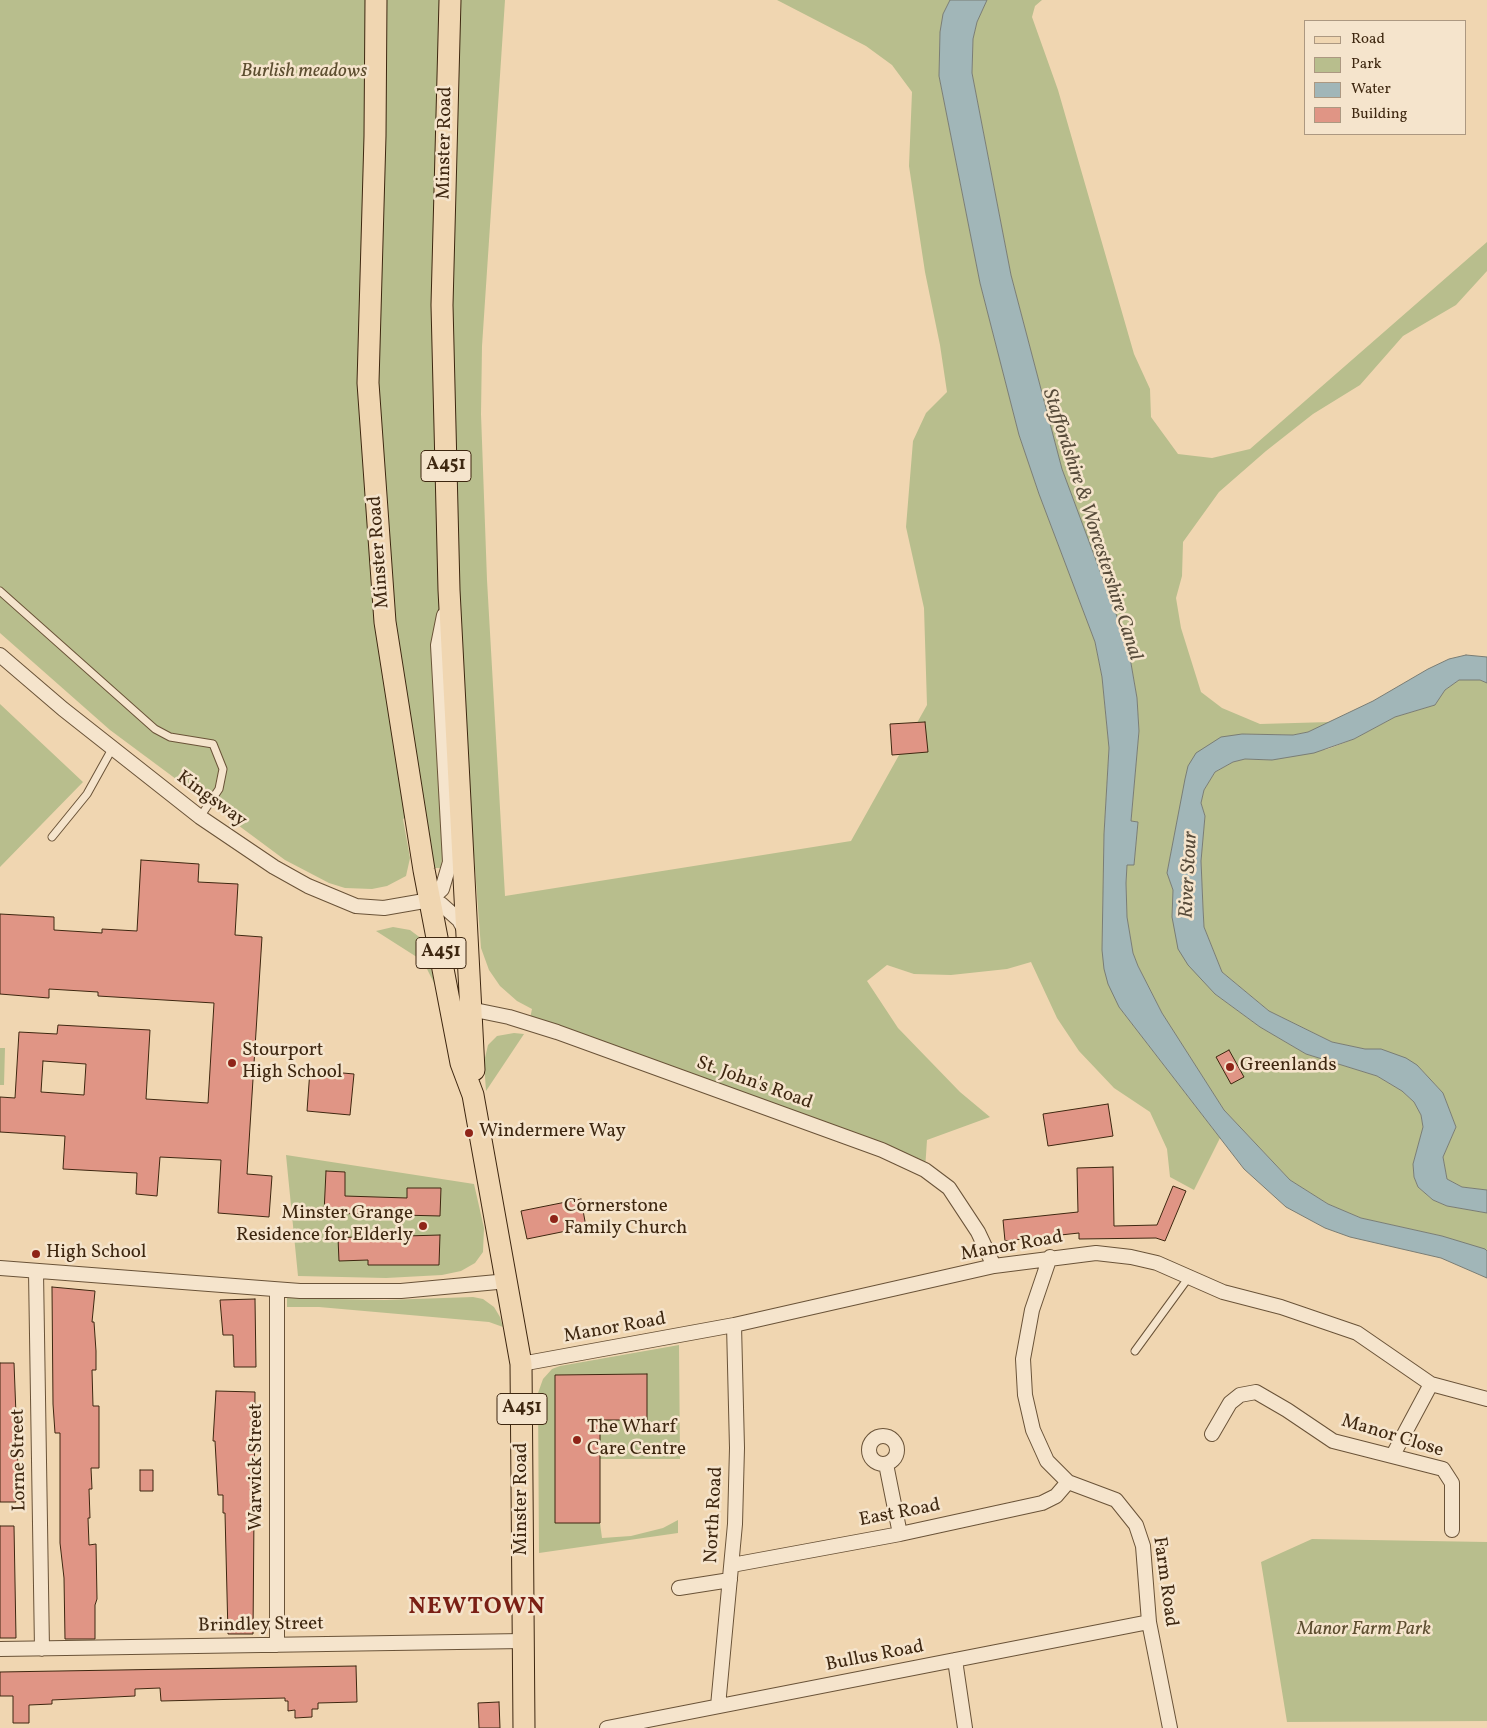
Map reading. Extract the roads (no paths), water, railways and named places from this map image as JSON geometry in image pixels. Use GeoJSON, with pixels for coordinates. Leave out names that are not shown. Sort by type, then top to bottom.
{"type":"FeatureCollection","features":[{"type":"Feature","properties":{"kind":"main road","name":"Minster Road"},"geometry":{"type":"LineString","coordinates":[[376,0],[375,136],[368,383],[385,622],[430,900],[462,1008]]}},
{"type":"Feature","properties":{"kind":"main road","name":"Minster Road"},"geometry":{"type":"LineString","coordinates":[[450,0],[442,305],[449,590],[465,931],[461,1063],[472,1095],[508,1281],[521,1364],[524,1728]]}},
{"type":"Feature","properties":{"kind":"street"},"geometry":{"type":"LineString","coordinates":[[449,590],[438,645],[450,862],[442,889],[430,900],[441,904],[451,911],[465,931]]}},
{"type":"Feature","properties":{"kind":"street","name":"Kingsway"},"geometry":{"type":"LineString","coordinates":[[0,655],[112,749],[200,818],[274,867],[308,886],[342,902],[356,906],[384,908],[430,900]]}},
{"type":"Feature","properties":{"kind":"street","name":"St. John's Road"},"geometry":{"type":"LineString","coordinates":[[462,1008],[516,1019],[571,1037],[882,1150],[925,1170],[949,1188],[978,1232],[994,1266]]}},
{"type":"Feature","properties":{"kind":"street","name":"Manor Road"},"geometry":{"type":"LineString","coordinates":[[521,1364],[734,1325],[994,1266],[1096,1253],[1131,1257],[1157,1263],[1224,1292],[1281,1307],[1357,1333],[1431,1384],[1487,1399]]}},
{"type":"Feature","properties":{"kind":"street","name":"Farm Road"},"geometry":{"type":"LineString","coordinates":[[1050,1258],[1032,1310],[1023,1359],[1025,1395],[1033,1430],[1047,1461],[1068,1482],[1116,1500],[1136,1525],[1146,1568],[1149,1622],[1170,1728]]}},
{"type":"Feature","properties":{"kind":"street"},"geometry":{"type":"LineString","coordinates":[[0,1268],[277,1290],[401,1291],[508,1281]]}},
{"type":"Feature","properties":{"kind":"street","name":"Lorne Street"},"geometry":{"type":"LineString","coordinates":[[36,1272],[42,1649]]}},
{"type":"Feature","properties":{"kind":"street","name":"Warwick Street"},"geometry":{"type":"LineString","coordinates":[[277,1290],[277,1645]]}},
{"type":"Feature","properties":{"kind":"street","name":"North Road"},"geometry":{"type":"LineString","coordinates":[[718,1706],[732,1565],[738,1448],[734,1325]]}},
{"type":"Feature","properties":{"kind":"street"},"geometry":{"type":"LineString","coordinates":[[1393,1455],[1431,1384]]}},
{"type":"Feature","properties":{"kind":"street","name":"Manor Close"},"geometry":{"type":"LineString","coordinates":[[1212,1434],[1230,1402],[1240,1395],[1256,1392],[1334,1441],[1443,1469],[1452,1483],[1452,1530]]}},
{"type":"Feature","properties":{"kind":"street"},"geometry":{"type":"LineString","coordinates":[[886,1464],[900,1534]]}},
{"type":"Feature","properties":{"kind":"street","name":"East Road"},"geometry":{"type":"LineString","coordinates":[[732,1565],[900,1534],[1042,1503],[1056,1496],[1068,1482]]}},
{"type":"Feature","properties":{"kind":"street"},"geometry":{"type":"LineString","coordinates":[[679,1588],[730,1580]]}},
{"type":"Feature","properties":{"kind":"street","name":"Bullus Road"},"geometry":{"type":"LineString","coordinates":[[607,1728],[1149,1622]]}},
{"type":"Feature","properties":{"kind":"street","name":"Brindley Street"},"geometry":{"type":"LineString","coordinates":[[0,1649],[523,1641]]}},
{"type":"Feature","properties":{"kind":"street"},"geometry":{"type":"LineString","coordinates":[[955,1660],[965,1728]]}},
{"type":"Feature","properties":{"kind":"lane"},"geometry":{"type":"LineString","coordinates":[[0,591],[156,729],[170,737],[213,744],[223,769],[219,789],[200,818]]}},
{"type":"Feature","properties":{"kind":"lane"},"geometry":{"type":"LineString","coordinates":[[52,837],[87,794],[112,749]]}},
{"type":"Feature","properties":{"kind":"lane"},"geometry":{"type":"LineString","coordinates":[[1135,1351],[1189,1277]]}},
{"type":"Feature","properties":{"kind":"water"},"geometry":{"type":"Polygon","coordinates":[[[950,0],[987,0],[977,22],[973,39],[972,73],[1011,275],[1062,469],[1128,646],[1137,698],[1139,731],[1131,821],[1138,822],[1134,865],[1127,865],[1127,917],[1133,953],[1138,966],[1162,1013],[1224,1110],[1290,1180],[1328,1204],[1361,1218],[1442,1236],[1485,1249],[1487,1251],[1487,1278],[1441,1258],[1350,1237],[1325,1228],[1286,1207],[1244,1169],[1119,1007],[1108,984],[1102,950],[1104,834],[1109,748],[1102,677],[1095,642],[1039,494],[1019,435],[980,283],[939,76],[940,32],[943,14],[950,0]]]}},
{"type":"Feature","properties":{"kind":"water","name":"River Stour"},"geometry":{"type":"Polygon","coordinates":[[[1466,655],[1487,657],[1487,683],[1480,680],[1459,680],[1445,690],[1435,705],[1395,717],[1354,739],[1314,753],[1272,760],[1245,759],[1233,762],[1215,772],[1204,790],[1201,803],[1205,816],[1201,861],[1204,927],[1222,972],[1269,1011],[1332,1042],[1365,1049],[1381,1049],[1406,1058],[1417,1065],[1443,1093],[1456,1127],[1443,1157],[1447,1179],[1462,1187],[1487,1190],[1487,1213],[1447,1206],[1433,1200],[1418,1187],[1414,1177],[1413,1164],[1423,1127],[1421,1115],[1414,1102],[1402,1091],[1377,1076],[1306,1054],[1260,1027],[1215,994],[1188,965],[1178,949],[1172,917],[1173,890],[1167,873],[1188,766],[1196,753],[1221,737],[1242,734],[1293,735],[1308,732],[1373,701],[1428,669],[1449,659],[1466,655]]]}},
{"type":"Feature","properties":{"kind":"place","name":"Stourport High School"},"geometry":{"type":"Point","coordinates":[232,1063]}},
{"type":"Feature","properties":{"kind":"place","name":"Greenlands"},"geometry":{"type":"Point","coordinates":[1230,1067]}},
{"type":"Feature","properties":{"kind":"place","name":"Windermere Way"},"geometry":{"type":"Point","coordinates":[469,1133]}},
{"type":"Feature","properties":{"kind":"place","name":"Cornerstone Family Church"},"geometry":{"type":"Point","coordinates":[554,1219]}},
{"type":"Feature","properties":{"kind":"place","name":"Minster Grange Residence for Elderly"},"geometry":{"type":"Point","coordinates":[423,1226]}},
{"type":"Feature","properties":{"kind":"place","name":"High School"},"geometry":{"type":"Point","coordinates":[36,1254]}},
{"type":"Feature","properties":{"kind":"place","name":"The Wharf Care Centre"},"geometry":{"type":"Point","coordinates":[577,1440]}},
{"type":"Feature","properties":{"kind":"district","name":"NEWTOWN"},"geometry":{"type":"Point","coordinates":[477,1609]}},
{"type":"Feature","properties":{"kind":"park label","name":"Burlish meadows"},"geometry":{"type":"Point","coordinates":[304,73]}},
{"type":"Feature","properties":{"kind":"park label","name":"Manor Farm Park"},"geometry":{"type":"Point","coordinates":[1364,1631]}},
{"type":"Feature","properties":{"kind":"water label","name":"Staffordshire & Worcestershire Canal"},"geometry":{"type":"Point","coordinates":[1091,525]}}]}
